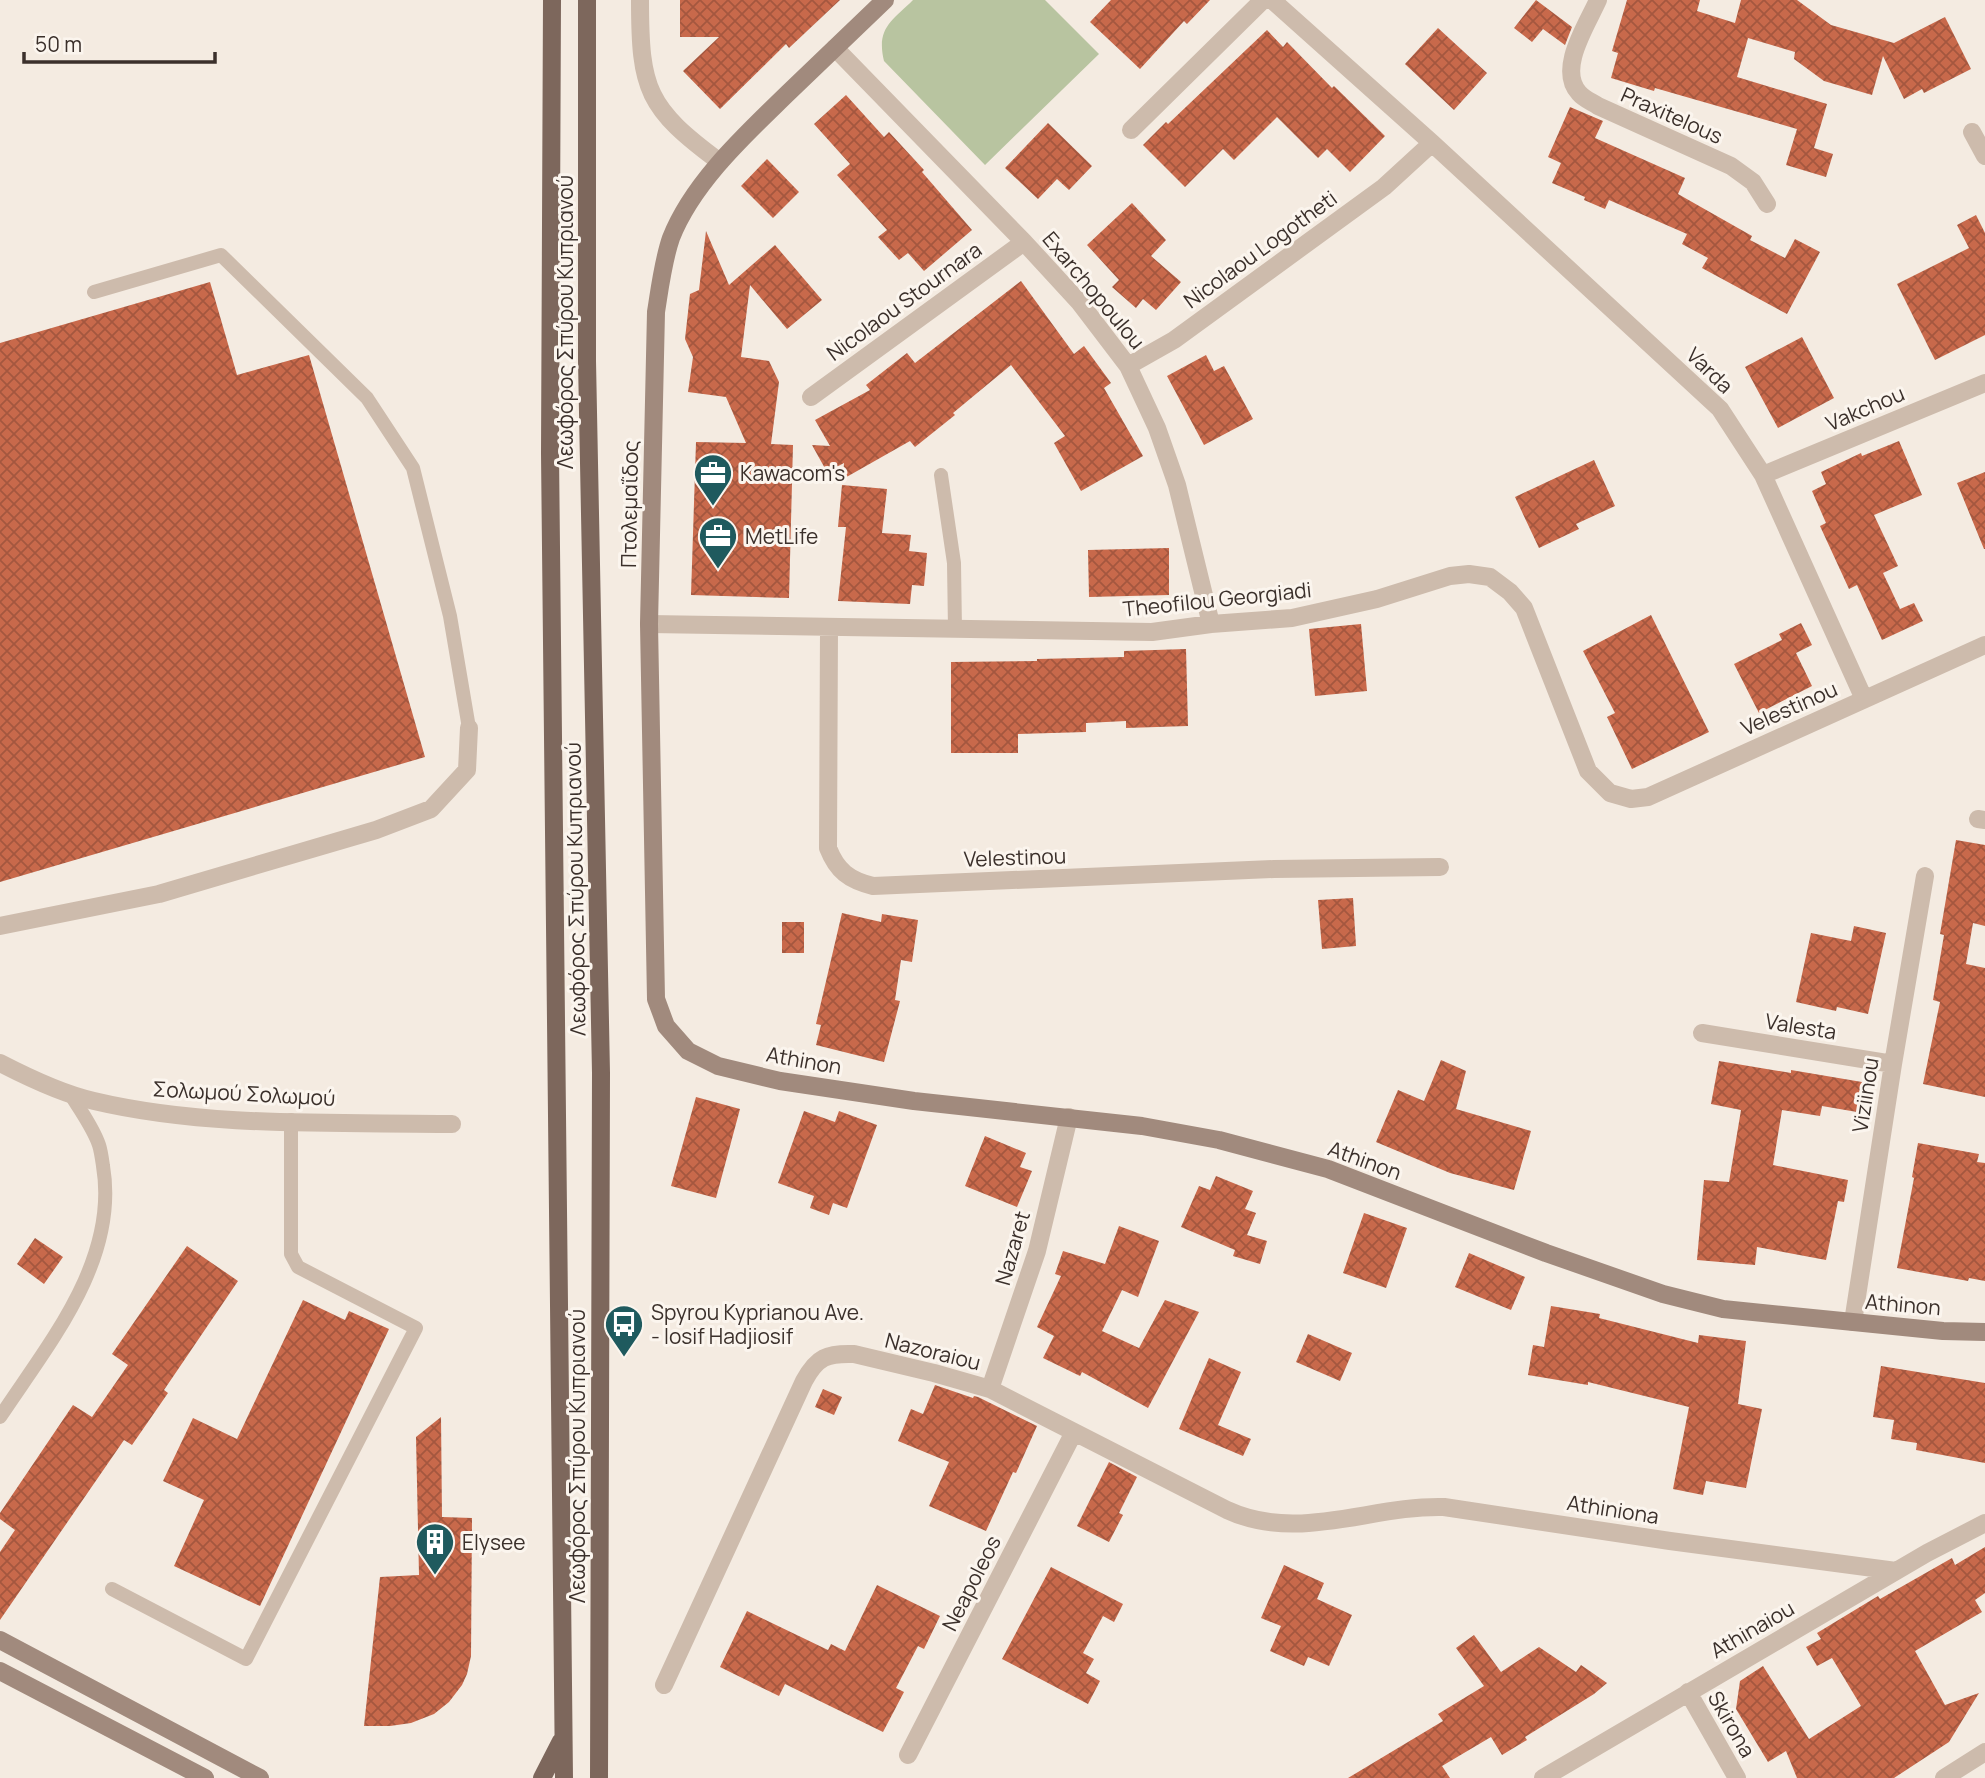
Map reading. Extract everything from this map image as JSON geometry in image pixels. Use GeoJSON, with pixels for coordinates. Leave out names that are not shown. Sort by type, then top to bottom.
{"type":"FeatureCollection","features":[{"type":"Feature","properties":{"kind":"main road","name":"Λεωφόρος Σπύρου Κυπριανού"},"geometry":{"type":"LineString","coordinates":[[552,0],[550,453],[564,1778]]}},
{"type":"Feature","properties":{"kind":"main road","name":"Λεωφόρος Σπύρου Κυπριανού"},"geometry":{"type":"LineString","coordinates":[[587,0],[587,374],[601,1039],[599,1778]]}},
{"type":"Feature","properties":{"kind":"main road"},"geometry":{"type":"LineString","coordinates":[[542,1778],[563,1737]]}},
{"type":"Feature","properties":{"kind":"street"},"geometry":{"type":"LineString","coordinates":[[640,0],[640,51],[647,85],[661,111],[690,139],[720,162]]}},
{"type":"Feature","properties":{"kind":"street","name":"Πτολεμαΐδος"},"geometry":{"type":"LineString","coordinates":[[718,1066],[688,1051],[666,1026],[656,999],[649,624],[656,312],[672,238],[689,205],[720,162],[885,0]]}},
{"type":"Feature","properties":{"kind":"street"},"geometry":{"type":"LineString","coordinates":[[1131,130],[1263,0]]}},
{"type":"Feature","properties":{"kind":"street","name":"Varda"},"geometry":{"type":"LineString","coordinates":[[1272,0],[1432,143],[1720,409],[1763,475],[1864,699]]}},
{"type":"Feature","properties":{"kind":"street","name":"Praxitelous"},"geometry":{"type":"LineString","coordinates":[[1598,0],[1571,61],[1570,74],[1580,94],[1598,106],[1731,166],[1753,182],[1767,204]]}},
{"type":"Feature","properties":{"kind":"street","name":"Exarchopoulou"},"geometry":{"type":"LineString","coordinates":[[835,48],[1024,242],[1080,303],[1128,366],[1157,428],[1177,485],[1211,624]]}},
{"type":"Feature","properties":{"kind":"street"},"geometry":{"type":"LineString","coordinates":[[1972,132],[1985,156]]}},
{"type":"Feature","properties":{"kind":"street","name":"Nicolaou Logotheti"},"geometry":{"type":"LineString","coordinates":[[1128,366],[1174,340],[1384,187],[1432,143]]}},
{"type":"Feature","properties":{"kind":"street","name":"Nicolaou Stournara"},"geometry":{"type":"LineString","coordinates":[[811,397],[1024,242]]}},
{"type":"Feature","properties":{"kind":"street","name":"Vakchou"},"geometry":{"type":"LineString","coordinates":[[1763,475],[1985,383]]}},
{"type":"Feature","properties":{"kind":"street","name":"Theofilou Georgiadi"},"geometry":{"type":"LineString","coordinates":[[649,624],[829,629],[1152,632],[1292,618],[1377,599],[1450,576],[1469,573],[1490,578],[1510,592],[1524,608],[1588,771],[1610,793]]}},
{"type":"Feature","properties":{"kind":"street","name":"Velestinou"},"geometry":{"type":"LineString","coordinates":[[829,629],[828,848],[835,864],[860,882],[873,886],[1274,869],[1440,867]]}},
{"type":"Feature","properties":{"kind":"street","name":"Velestinou"},"geometry":{"type":"LineString","coordinates":[[1610,793],[1631,799],[1648,797],[1985,645]]}},
{"type":"Feature","properties":{"kind":"street"},"geometry":{"type":"LineString","coordinates":[[0,926],[159,894],[376,830],[431,808],[467,771],[469,728]]}},
{"type":"Feature","properties":{"kind":"street","name":"Viziinou"},"geometry":{"type":"LineString","coordinates":[[1853,1322],[1925,876]]}},
{"type":"Feature","properties":{"kind":"street","name":"Valesta"},"geometry":{"type":"LineString","coordinates":[[1702,1033],[1893,1064]]}},
{"type":"Feature","properties":{"kind":"street","name":"Σολωμού Σολωμού"},"geometry":{"type":"LineString","coordinates":[[0,1063],[25,1076],[92,1101],[173,1116],[452,1124]]}},
{"type":"Feature","properties":{"kind":"street","name":"Athinon"},"geometry":{"type":"LineString","coordinates":[[718,1066],[780,1081],[914,1101],[1142,1126],[1219,1140],[1328,1169],[1546,1253],[1662,1294],[1723,1309],[1943,1331],[1985,1332]]}},
{"type":"Feature","properties":{"kind":"street","name":"Nazaret"},"geometry":{"type":"LineString","coordinates":[[990,1389],[1037,1251],[1069,1117]]}},
{"type":"Feature","properties":{"kind":"street","name":"Nazoraiou"},"geometry":{"type":"LineString","coordinates":[[664,1685],[798,1394],[810,1370],[819,1360],[829,1355],[854,1354],[990,1389],[1240,1516],[1281,1524],[1324,1521]]}},
{"type":"Feature","properties":{"kind":"street","name":"Neapoleos"},"geometry":{"type":"LineString","coordinates":[[908,1755],[1073,1432]]}},
{"type":"Feature","properties":{"kind":"street","name":"Athiniona"},"geometry":{"type":"LineString","coordinates":[[1324,1521],[1408,1508],[1444,1507],[1896,1571]]}},
{"type":"Feature","properties":{"kind":"street","name":"Athinaiou"},"geometry":{"type":"LineString","coordinates":[[1543,1778],[1896,1571],[1985,1523]]}},
{"type":"Feature","properties":{"kind":"street"},"geometry":{"type":"LineString","coordinates":[[0,1640],[260,1778]]}},
{"type":"Feature","properties":{"kind":"street"},"geometry":{"type":"LineString","coordinates":[[0,1671],[205,1778]]}},
{"type":"Feature","properties":{"kind":"street","name":"Skirona"},"geometry":{"type":"LineString","coordinates":[[1688,1692],[1737,1778]]}},
{"type":"Feature","properties":{"kind":"street"},"geometry":{"type":"LineString","coordinates":[[1944,1778],[1985,1752]]}},
{"type":"Feature","properties":{"kind":"lane"},"geometry":{"type":"LineString","coordinates":[[94,292],[221,255],[367,398],[413,468],[450,616],[469,728]]}},
{"type":"Feature","properties":{"kind":"lane"},"geometry":{"type":"LineString","coordinates":[[941,475],[954,563],[955,630]]}},
{"type":"Feature","properties":{"kind":"lane"},"geometry":{"type":"LineString","coordinates":[[0,1417],[63,1323],[96,1255],[105,1215],[106,1181],[99,1144],[70,1093]]}},
{"type":"Feature","properties":{"kind":"lane"},"geometry":{"type":"LineString","coordinates":[[112,1588],[246,1659],[416,1328],[298,1267],[291,1254],[291,1121]]}},
{"type":"Feature","properties":{"kind":"green space"},"geometry":{"type":"Polygon","coordinates":[[[913,0],[1045,0],[1099,54],[985,165],[884,61],[884,33],[892,20],[913,0]]]}},
{"type":"Feature","properties":{"kind":"building"},"geometry":{"type":"Polygon","coordinates":[[[680,0],[840,0],[789,48],[786,44],[720,109],[683,71],[719,37],[680,37],[680,0]]]}},
{"type":"Feature","properties":{"kind":"building"},"geometry":{"type":"Polygon","coordinates":[[[1111,0],[1210,0],[1187,24],[1184,21],[1140,69],[1090,22],[1111,0]]]}},
{"type":"Feature","properties":{"kind":"building"},"geometry":{"type":"Polygon","coordinates":[[[1536,0],[1572,27],[1565,45],[1543,29],[1532,42],[1514,28],[1536,0]]]}},
{"type":"Feature","properties":{"kind":"building"},"geometry":{"type":"Polygon","coordinates":[[[1627,0],[1700,0],[1697,11],[1735,23],[1741,0],[1797,0],[1831,25],[1894,43],[1945,17],[1971,69],[1924,93],[1922,89],[1904,99],[1883,56],[1872,95],[1824,81],[1794,59],[1795,52],[1748,38],[1737,77],[1827,104],[1814,148],[1833,154],[1826,177],[1786,165],[1797,129],[1611,78],[1618,53],[1612,51],[1627,0]]]}},
{"type":"Feature","properties":{"kind":"building"},"geometry":{"type":"Polygon","coordinates":[[[1438,28],[1487,73],[1454,110],[1405,64],[1438,28]]]}},
{"type":"Feature","properties":{"kind":"building"},"geometry":{"type":"Polygon","coordinates":[[[1267,30],[1283,47],[1287,42],[1385,136],[1350,172],[1327,149],[1318,158],[1277,117],[1234,160],[1223,149],[1185,187],[1143,145],[1267,30]]]}},
{"type":"Feature","properties":{"kind":"building"},"geometry":{"type":"Polygon","coordinates":[[[846,95],[884,137],[889,132],[924,170],[922,172],[972,230],[924,271],[908,253],[899,260],[878,237],[887,230],[837,175],[850,164],[814,124],[846,95]]]}},
{"type":"Feature","properties":{"kind":"building"},"geometry":{"type":"Polygon","coordinates":[[[1570,107],[1603,121],[1595,138],[1685,178],[1678,194],[1752,236],[1750,240],[1785,258],[1795,239],[1820,252],[1787,314],[1702,268],[1708,258],[1682,244],[1687,234],[1609,200],[1605,209],[1552,183],[1561,163],[1548,157],[1570,107]]]}},
{"type":"Feature","properties":{"kind":"building"},"geometry":{"type":"Polygon","coordinates":[[[1048,123],[1092,166],[1069,190],[1057,179],[1038,199],[1005,168],[1048,123]]]}},
{"type":"Feature","properties":{"kind":"building"},"geometry":{"type":"Polygon","coordinates":[[[767,159],[799,192],[773,218],[741,186],[767,159]]]}},
{"type":"Feature","properties":{"kind":"building"},"geometry":{"type":"Polygon","coordinates":[[[1132,203],[1166,240],[1151,256],[1181,282],[1156,310],[1143,299],[1136,308],[1112,287],[1119,280],[1087,245],[1132,203]]]}},
{"type":"Feature","properties":{"kind":"building"},"geometry":{"type":"Polygon","coordinates":[[[1976,215],[1985,233],[1985,335],[1935,360],[1897,284],[1969,248],[1957,225],[1976,215]]]}},
{"type":"Feature","properties":{"kind":"building"},"geometry":{"type":"Polygon","coordinates":[[[706,231],[729,285],[775,245],[822,300],[787,329],[750,285],[741,357],[769,361],[779,382],[771,444],[793,445],[789,598],[691,595],[696,442],[746,443],[726,397],[688,392],[693,357],[685,339],[690,294],[699,290],[706,231]]]}},
{"type":"Feature","properties":{"kind":"building"},"geometry":{"type":"Polygon","coordinates":[[[1021,281],[1074,354],[1084,346],[1111,383],[1104,388],[1143,456],[1081,491],[1054,443],[1065,436],[1011,365],[915,447],[910,441],[843,479],[844,463],[827,472],[812,445],[830,446],[815,420],[870,390],[866,385],[907,353],[915,363],[1021,281]]]}},
{"type":"Feature","properties":{"kind":"building"},"geometry":{"type":"Polygon","coordinates":[[[210,282],[237,375],[309,355],[425,757],[0,882],[0,343],[210,282]]]}},
{"type":"Feature","properties":{"kind":"building"},"geometry":{"type":"Polygon","coordinates":[[[1802,337],[1834,398],[1778,428],[1745,367],[1802,337]]]}},
{"type":"Feature","properties":{"kind":"building"},"geometry":{"type":"Polygon","coordinates":[[[1206,355],[1214,371],[1224,366],[1253,419],[1204,445],[1167,376],[1206,355]]]}},
{"type":"Feature","properties":{"kind":"building"},"geometry":{"type":"Polygon","coordinates":[[[1899,441],[1922,495],[1874,515],[1898,566],[1883,573],[1900,609],[1914,603],[1923,621],[1882,640],[1857,585],[1849,589],[1820,526],[1826,523],[1812,491],[1826,484],[1821,472],[1861,453],[1862,456],[1899,441]]]}},
{"type":"Feature","properties":{"kind":"building"},"geometry":{"type":"Polygon","coordinates":[[[1594,460],[1615,506],[1576,524],[1579,529],[1539,548],[1515,497],[1594,460]]]}},
{"type":"Feature","properties":{"kind":"building"},"geometry":{"type":"Polygon","coordinates":[[[1985,472],[1985,549],[1984,549],[1957,483],[1985,472]]]}},
{"type":"Feature","properties":{"kind":"building"},"geometry":{"type":"Polygon","coordinates":[[[842,485],[887,489],[882,533],[911,535],[909,551],[927,553],[924,586],[912,585],[910,604],[838,601],[846,527],[838,527],[842,485]]]}},
{"type":"Feature","properties":{"kind":"building"},"geometry":{"type":"Polygon","coordinates":[[[1169,548],[1169,595],[1089,597],[1088,550],[1169,548]]]}},
{"type":"Feature","properties":{"kind":"building"},"geometry":{"type":"Polygon","coordinates":[[[1651,615],[1709,732],[1632,769],[1607,717],[1615,713],[1583,651],[1651,615]]]}},
{"type":"Feature","properties":{"kind":"building"},"geometry":{"type":"Polygon","coordinates":[[[1801,623],[1812,645],[1796,653],[1812,686],[1759,713],[1734,664],[1782,640],[1779,634],[1801,623]]]}},
{"type":"Feature","properties":{"kind":"building"},"geometry":{"type":"Polygon","coordinates":[[[1361,624],[1367,691],[1315,696],[1309,629],[1361,624]]]}},
{"type":"Feature","properties":{"kind":"building"},"geometry":{"type":"Polygon","coordinates":[[[1186,649],[1188,726],[1126,728],[1126,721],[1086,723],[1086,732],[1018,734],[1018,753],[951,753],[951,662],[1124,657],[1124,651],[1186,649]]]}},
{"type":"Feature","properties":{"kind":"building"},"geometry":{"type":"Polygon","coordinates":[[[1956,840],[1985,845],[1985,926],[1973,923],[1966,964],[1985,968],[1985,1097],[1923,1084],[1940,1002],[1933,1000],[1944,935],[1940,934],[1956,840]]]}},
{"type":"Feature","properties":{"kind":"building"},"geometry":{"type":"Polygon","coordinates":[[[1353,898],[1356,946],[1322,949],[1318,900],[1353,898]]]}},
{"type":"Feature","properties":{"kind":"building"},"geometry":{"type":"Polygon","coordinates":[[[842,913],[881,922],[882,914],[918,920],[912,962],[901,960],[895,1000],[900,1001],[884,1062],[816,1045],[821,1025],[816,1024],[842,913]]]}},
{"type":"Feature","properties":{"kind":"building"},"geometry":{"type":"Polygon","coordinates":[[[782,922],[804,922],[804,953],[782,953],[782,922]]]}},
{"type":"Feature","properties":{"kind":"building"},"geometry":{"type":"Polygon","coordinates":[[[1854,926],[1886,933],[1868,1014],[1837,1007],[1836,1011],[1796,1002],[1811,933],[1851,941],[1854,926]]]}},
{"type":"Feature","properties":{"kind":"building"},"geometry":{"type":"Polygon","coordinates":[[[1441,1060],[1466,1071],[1456,1109],[1531,1131],[1514,1190],[1450,1173],[1376,1142],[1398,1090],[1424,1101],[1441,1060]]]}},
{"type":"Feature","properties":{"kind":"building"},"geometry":{"type":"Polygon","coordinates":[[[1719,1061],[1862,1082],[1857,1112],[1822,1106],[1820,1116],[1782,1110],[1773,1165],[1848,1180],[1844,1202],[1838,1201],[1826,1260],[1757,1247],[1755,1265],[1697,1260],[1704,1180],[1729,1182],[1741,1110],[1711,1104],[1719,1061]]]}},
{"type":"Feature","properties":{"kind":"building"},"geometry":{"type":"Polygon","coordinates":[[[696,1097],[740,1109],[716,1198],[671,1186],[696,1097]]]}},
{"type":"Feature","properties":{"kind":"building"},"geometry":{"type":"Polygon","coordinates":[[[804,1111],[835,1122],[839,1111],[877,1125],[847,1208],[833,1203],[829,1215],[810,1208],[814,1196],[778,1183],[804,1111]]]}},
{"type":"Feature","properties":{"kind":"building"},"geometry":{"type":"Polygon","coordinates":[[[985,1136],[1026,1153],[1020,1167],[1032,1171],[1017,1207],[965,1186],[985,1136]]]}},
{"type":"Feature","properties":{"kind":"building"},"geometry":{"type":"Polygon","coordinates":[[[1918,1143],[1979,1154],[1977,1162],[1985,1163],[1985,1281],[1969,1278],[1968,1281],[1897,1268],[1918,1143]]]}},
{"type":"Feature","properties":{"kind":"building"},"geometry":{"type":"Polygon","coordinates":[[[1216,1176],[1253,1191],[1245,1209],[1256,1213],[1247,1235],[1267,1241],[1260,1264],[1233,1256],[1235,1250],[1181,1227],[1199,1186],[1210,1190],[1216,1176]]]}},
{"type":"Feature","properties":{"kind":"building"},"geometry":{"type":"Polygon","coordinates":[[[1364,1213],[1407,1228],[1386,1288],[1343,1273],[1364,1213]]]}},
{"type":"Feature","properties":{"kind":"building"},"geometry":{"type":"Polygon","coordinates":[[[1119,1226],[1159,1241],[1138,1297],[1122,1290],[1102,1331],[1139,1348],[1165,1300],[1199,1312],[1148,1408],[1082,1372],[1080,1376],[1043,1358],[1054,1336],[1037,1327],[1061,1276],[1055,1274],[1063,1251],[1105,1264],[1119,1226]]]}},
{"type":"Feature","properties":{"kind":"building"},"geometry":{"type":"Polygon","coordinates":[[[35,1238],[63,1257],[44,1284],[17,1264],[35,1238]]]}},
{"type":"Feature","properties":{"kind":"building"},"geometry":{"type":"Polygon","coordinates":[[[187,1246],[238,1281],[164,1390],[168,1393],[132,1445],[124,1440],[0,1620],[0,1552],[15,1530],[0,1519],[0,1513],[73,1405],[92,1417],[128,1365],[112,1354],[187,1246]]]}},
{"type":"Feature","properties":{"kind":"building"},"geometry":{"type":"Polygon","coordinates":[[[1469,1253],[1525,1277],[1511,1310],[1455,1287],[1469,1253]]]}},
{"type":"Feature","properties":{"kind":"building"},"geometry":{"type":"Polygon","coordinates":[[[303,1300],[345,1320],[349,1311],[389,1329],[260,1606],[174,1566],[204,1500],[163,1481],[193,1418],[237,1439],[303,1300]]]}},
{"type":"Feature","properties":{"kind":"building"},"geometry":{"type":"Polygon","coordinates":[[[1551,1306],[1600,1314],[1599,1318],[1698,1343],[1699,1335],[1746,1341],[1738,1404],[1762,1409],[1746,1488],[1706,1481],[1703,1495],[1673,1489],[1689,1407],[1588,1382],[1588,1385],[1528,1375],[1533,1345],[1544,1347],[1551,1306]]]}},
{"type":"Feature","properties":{"kind":"building"},"geometry":{"type":"Polygon","coordinates":[[[1308,1334],[1352,1353],[1340,1381],[1296,1362],[1308,1334]]]}},
{"type":"Feature","properties":{"kind":"building"},"geometry":{"type":"Polygon","coordinates":[[[1209,1358],[1241,1372],[1218,1425],[1251,1439],[1243,1456],[1179,1429],[1209,1358]]]}},
{"type":"Feature","properties":{"kind":"building"},"geometry":{"type":"Polygon","coordinates":[[[1881,1366],[1985,1383],[1985,1463],[1916,1450],[1917,1443],[1891,1439],[1894,1420],[1873,1417],[1881,1366]]]}},
{"type":"Feature","properties":{"kind":"building"},"geometry":{"type":"Polygon","coordinates":[[[935,1385],[973,1398],[978,1397],[1037,1426],[986,1531],[929,1506],[949,1462],[898,1441],[911,1409],[923,1414],[935,1385]]]}},
{"type":"Feature","properties":{"kind":"building"},"geometry":{"type":"Polygon","coordinates":[[[823,1389],[842,1397],[834,1415],[815,1407],[823,1389]]]}},
{"type":"Feature","properties":{"kind":"building","name":"Elysee"},"geometry":{"type":"Polygon","coordinates":[[[441,1417],[442,1517],[472,1518],[471,1656],[467,1674],[449,1702],[434,1714],[411,1723],[364,1726],[380,1577],[419,1575],[416,1437],[441,1417]]]}},
{"type":"Feature","properties":{"kind":"building"},"geometry":{"type":"Polygon","coordinates":[[[1109,1462],[1137,1477],[1119,1513],[1123,1515],[1109,1542],[1077,1526],[1109,1462]]]}},
{"type":"Feature","properties":{"kind":"building"},"geometry":{"type":"Polygon","coordinates":[[[1985,1547],[1985,1593],[1975,1600],[1982,1612],[1915,1651],[1945,1705],[1979,1693],[1949,1742],[1894,1778],[1797,1778],[1786,1751],[1768,1762],[1736,1709],[1740,1681],[1763,1666],[1809,1739],[1861,1706],[1832,1658],[1817,1666],[1806,1647],[1821,1639],[1817,1633],[1878,1596],[1880,1599],[1952,1558],[1955,1565],[1985,1547]]]}},
{"type":"Feature","properties":{"kind":"building"},"geometry":{"type":"Polygon","coordinates":[[[1284,1565],[1324,1583],[1317,1599],[1352,1615],[1329,1666],[1308,1657],[1304,1666],[1270,1651],[1281,1626],[1261,1618],[1284,1565]]]}},
{"type":"Feature","properties":{"kind":"building"},"geometry":{"type":"Polygon","coordinates":[[[1051,1567],[1123,1604],[1114,1622],[1103,1616],[1083,1653],[1094,1659],[1086,1673],[1100,1681],[1088,1704],[1002,1659],[1051,1567]]]}},
{"type":"Feature","properties":{"kind":"building"},"geometry":{"type":"Polygon","coordinates":[[[877,1585],[940,1616],[924,1649],[918,1646],[896,1688],[904,1692],[883,1732],[785,1684],[779,1696],[720,1667],[747,1611],[828,1650],[831,1644],[845,1651],[877,1585]]]}},
{"type":"Feature","properties":{"kind":"building"},"geometry":{"type":"Polygon","coordinates":[[[1474,1635],[1501,1672],[1539,1647],[1576,1672],[1581,1665],[1607,1683],[1502,1755],[1491,1737],[1442,1766],[1450,1778],[1348,1778],[1443,1721],[1438,1714],[1484,1686],[1456,1648],[1474,1635]]]}},
{"type":"Feature","properties":{"kind":"place","name":"Kawacom's"},"geometry":{"type":"Point","coordinates":[713,507]}},
{"type":"Feature","properties":{"kind":"place","name":"MetLife"},"geometry":{"type":"Point","coordinates":[718,570]}},
{"type":"Feature","properties":{"kind":"place","name":"Spyrou Kyprianou Ave. - Iosif Hadjiosif"},"geometry":{"type":"Point","coordinates":[624,1358]}},
{"type":"Feature","properties":{"kind":"place","name":"Elysee"},"geometry":{"type":"Point","coordinates":[435,1576]}}]}
